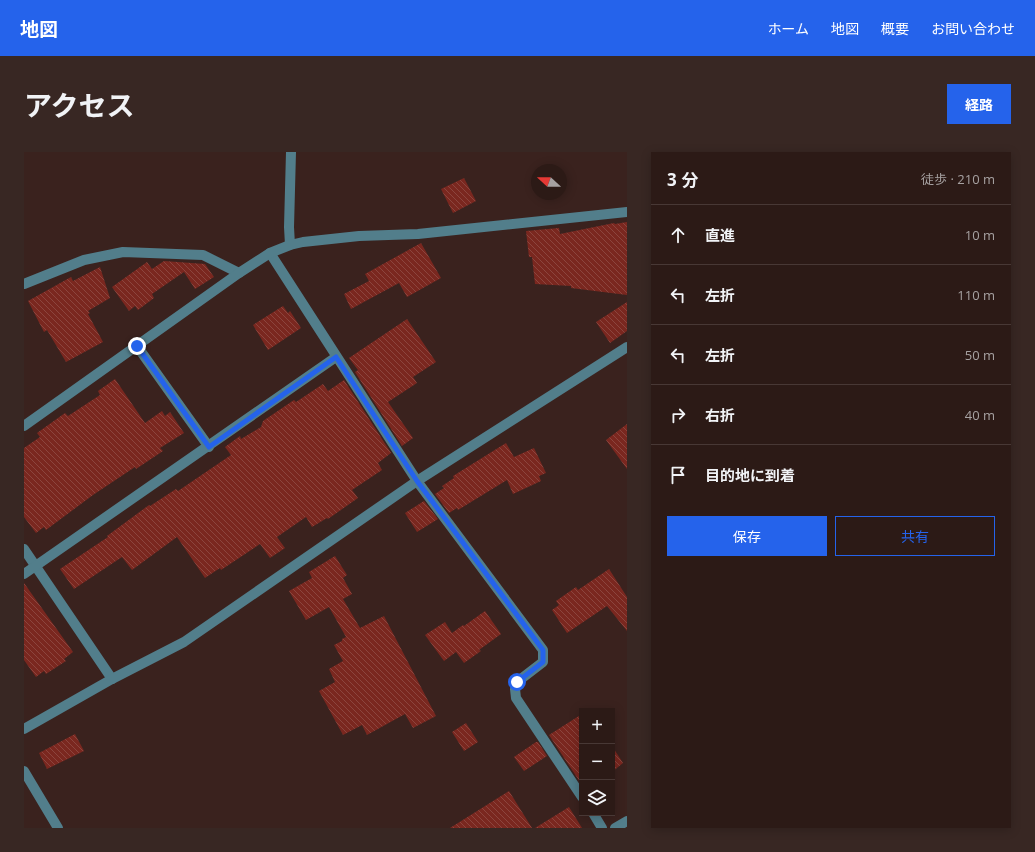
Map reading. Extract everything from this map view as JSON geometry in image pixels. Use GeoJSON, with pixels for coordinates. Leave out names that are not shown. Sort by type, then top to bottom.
{"type":"FeatureCollection","features":[{"type":"Feature","properties":{"kind":"street"},"geometry":{"type":"LineString","coordinates":[[290,152],[290,245]]}},
{"type":"Feature","properties":{"kind":"street"},"geometry":{"type":"LineString","coordinates":[[24,426],[239,273],[270,253],[290,245],[303,242],[359,236],[418,234],[627,212]]}},
{"type":"Feature","properties":{"kind":"street"},"geometry":{"type":"LineString","coordinates":[[24,284],[84,260],[123,252],[202,255],[239,273]]}},
{"type":"Feature","properties":{"kind":"street"},"geometry":{"type":"LineString","coordinates":[[270,253],[417,481],[543,650],[543,662],[517,682],[515,688],[516,698],[579,792]]}},
{"type":"Feature","properties":{"kind":"street"},"geometry":{"type":"LineString","coordinates":[[137,346],[209,447]]}},
{"type":"Feature","properties":{"kind":"street"},"geometry":{"type":"LineString","coordinates":[[24,729],[112,679],[184,642],[417,481],[627,347]]}},
{"type":"Feature","properties":{"kind":"street"},"geometry":{"type":"LineString","coordinates":[[24,574],[209,447],[336,357]]}},
{"type":"Feature","properties":{"kind":"street"},"geometry":{"type":"LineString","coordinates":[[24,548],[112,679]]}},
{"type":"Feature","properties":{"kind":"street"},"geometry":{"type":"LineString","coordinates":[[24,771],[58,828]]}},
{"type":"Feature","properties":{"kind":"street"},"geometry":{"type":"LineString","coordinates":[[594,816],[602,828]]}},
{"type":"Feature","properties":{"kind":"street"},"geometry":{"type":"LineString","coordinates":[[615,828],[627,820]]}},
{"type":"Feature","properties":{"kind":"building"},"geometry":{"type":"Polygon","coordinates":[[[464,178],[476,201],[453,213],[441,189],[464,178]]]}},
{"type":"Feature","properties":{"kind":"building"},"geometry":{"type":"Polygon","coordinates":[[[627,222],[627,295],[571,288],[571,286],[535,284],[532,257],[529,257],[526,231],[559,228],[560,234],[614,223],[627,222]]]}},
{"type":"Feature","properties":{"kind":"building"},"geometry":{"type":"Polygon","coordinates":[[[421,243],[441,278],[407,297],[399,283],[351,309],[344,294],[369,281],[365,274],[421,243]]]}},
{"type":"Feature","properties":{"kind":"building"},"geometry":{"type":"Polygon","coordinates":[[[164,261],[205,264],[214,277],[195,289],[184,272],[152,294],[154,298],[138,310],[135,306],[129,311],[112,287],[147,262],[152,269],[164,261]]]}},
{"type":"Feature","properties":{"kind":"building"},"geometry":{"type":"Polygon","coordinates":[[[100,267],[110,298],[88,311],[90,313],[88,314],[103,342],[66,362],[47,330],[44,332],[28,301],[71,277],[73,281],[100,267]]]}},
{"type":"Feature","properties":{"kind":"building"},"geometry":{"type":"Polygon","coordinates":[[[627,302],[627,331],[610,343],[596,322],[627,302]]]}},
{"type":"Feature","properties":{"kind":"building"},"geometry":{"type":"Polygon","coordinates":[[[283,306],[288,313],[290,311],[301,328],[268,350],[253,325],[283,306]]]}},
{"type":"Feature","properties":{"kind":"building"},"geometry":{"type":"Polygon","coordinates":[[[407,319],[436,362],[413,377],[417,383],[388,402],[413,438],[402,446],[355,372],[358,370],[349,358],[407,319]]]}},
{"type":"Feature","properties":{"kind":"building"},"geometry":{"type":"Polygon","coordinates":[[[115,379],[145,423],[162,411],[165,416],[170,412],[184,433],[160,448],[163,451],[136,469],[135,467],[93,495],[46,530],[44,527],[36,533],[24,517],[24,448],[40,437],[37,433],[65,413],[68,416],[100,395],[98,391],[115,379]]]}},
{"type":"Feature","properties":{"kind":"building"},"geometry":{"type":"Polygon","coordinates":[[[344,380],[391,453],[378,463],[382,470],[352,490],[358,498],[328,519],[327,518],[312,527],[306,517],[277,537],[285,548],[270,558],[260,544],[221,570],[220,568],[205,578],[177,537],[132,570],[122,557],[74,589],[60,569],[108,537],[107,536],[149,505],[150,506],[176,489],[178,491],[231,455],[225,447],[240,436],[241,439],[261,427],[263,421],[294,400],[296,402],[323,384],[328,391],[344,380]]]}},
{"type":"Feature","properties":{"kind":"building"},"geometry":{"type":"Polygon","coordinates":[[[627,424],[627,469],[606,440],[627,424]]]}},
{"type":"Feature","properties":{"kind":"building"},"geometry":{"type":"Polygon","coordinates":[[[506,443],[514,457],[534,448],[546,473],[539,476],[541,481],[513,494],[507,480],[458,510],[457,508],[449,513],[435,494],[444,488],[442,486],[454,478],[453,476],[506,443]]]}},
{"type":"Feature","properties":{"kind":"building"},"geometry":{"type":"Polygon","coordinates":[[[424,501],[438,519],[417,532],[405,513],[424,501]]]}},
{"type":"Feature","properties":{"kind":"building"},"geometry":{"type":"Polygon","coordinates":[[[335,556],[347,575],[343,578],[352,594],[343,599],[360,628],[384,616],[436,716],[413,728],[405,714],[367,735],[362,725],[343,735],[319,691],[335,682],[329,669],[343,661],[334,645],[346,637],[329,607],[306,620],[289,591],[312,578],[309,572],[335,556]]]}},
{"type":"Feature","properties":{"kind":"building"},"geometry":{"type":"Polygon","coordinates":[[[609,569],[627,597],[627,631],[607,606],[567,633],[552,610],[559,605],[556,601],[576,587],[578,590],[609,569]]]}},
{"type":"Feature","properties":{"kind":"building"},"geometry":{"type":"Polygon","coordinates":[[[24,583],[73,652],[64,659],[66,661],[46,674],[44,671],[36,677],[24,660],[24,583]]]}},
{"type":"Feature","properties":{"kind":"building"},"geometry":{"type":"Polygon","coordinates":[[[485,611],[501,634],[464,663],[456,652],[444,661],[425,635],[445,622],[452,633],[485,611]]]}},
{"type":"Feature","properties":{"kind":"building"},"geometry":{"type":"Polygon","coordinates":[[[579,716],[579,780],[549,735],[579,716]]]}},
{"type":"Feature","properties":{"kind":"building"},"geometry":{"type":"Polygon","coordinates":[[[466,723],[478,742],[464,751],[452,732],[466,723]]]}},
{"type":"Feature","properties":{"kind":"building"},"geometry":{"type":"Polygon","coordinates":[[[75,734],[84,751],[47,769],[39,753],[75,734]]]}},
{"type":"Feature","properties":{"kind":"building"},"geometry":{"type":"Polygon","coordinates":[[[538,742],[547,756],[524,771],[514,757],[538,742]]]}},
{"type":"Feature","properties":{"kind":"building"},"geometry":{"type":"Polygon","coordinates":[[[615,751],[623,763],[615,770],[615,751]]]}},
{"type":"Feature","properties":{"kind":"building"},"geometry":{"type":"Polygon","coordinates":[[[509,791],[532,828],[450,828],[509,791]]]}},
{"type":"Feature","properties":{"kind":"building"},"geometry":{"type":"Polygon","coordinates":[[[569,807],[582,828],[535,828],[569,807]]]}},
{"type":"Feature","properties":{"kind":"route"},"geometry":{"type":"LineString","coordinates":[[137,346],[209,447],[336,357],[417,481],[543,650],[543,662],[517,682]]}}]}
